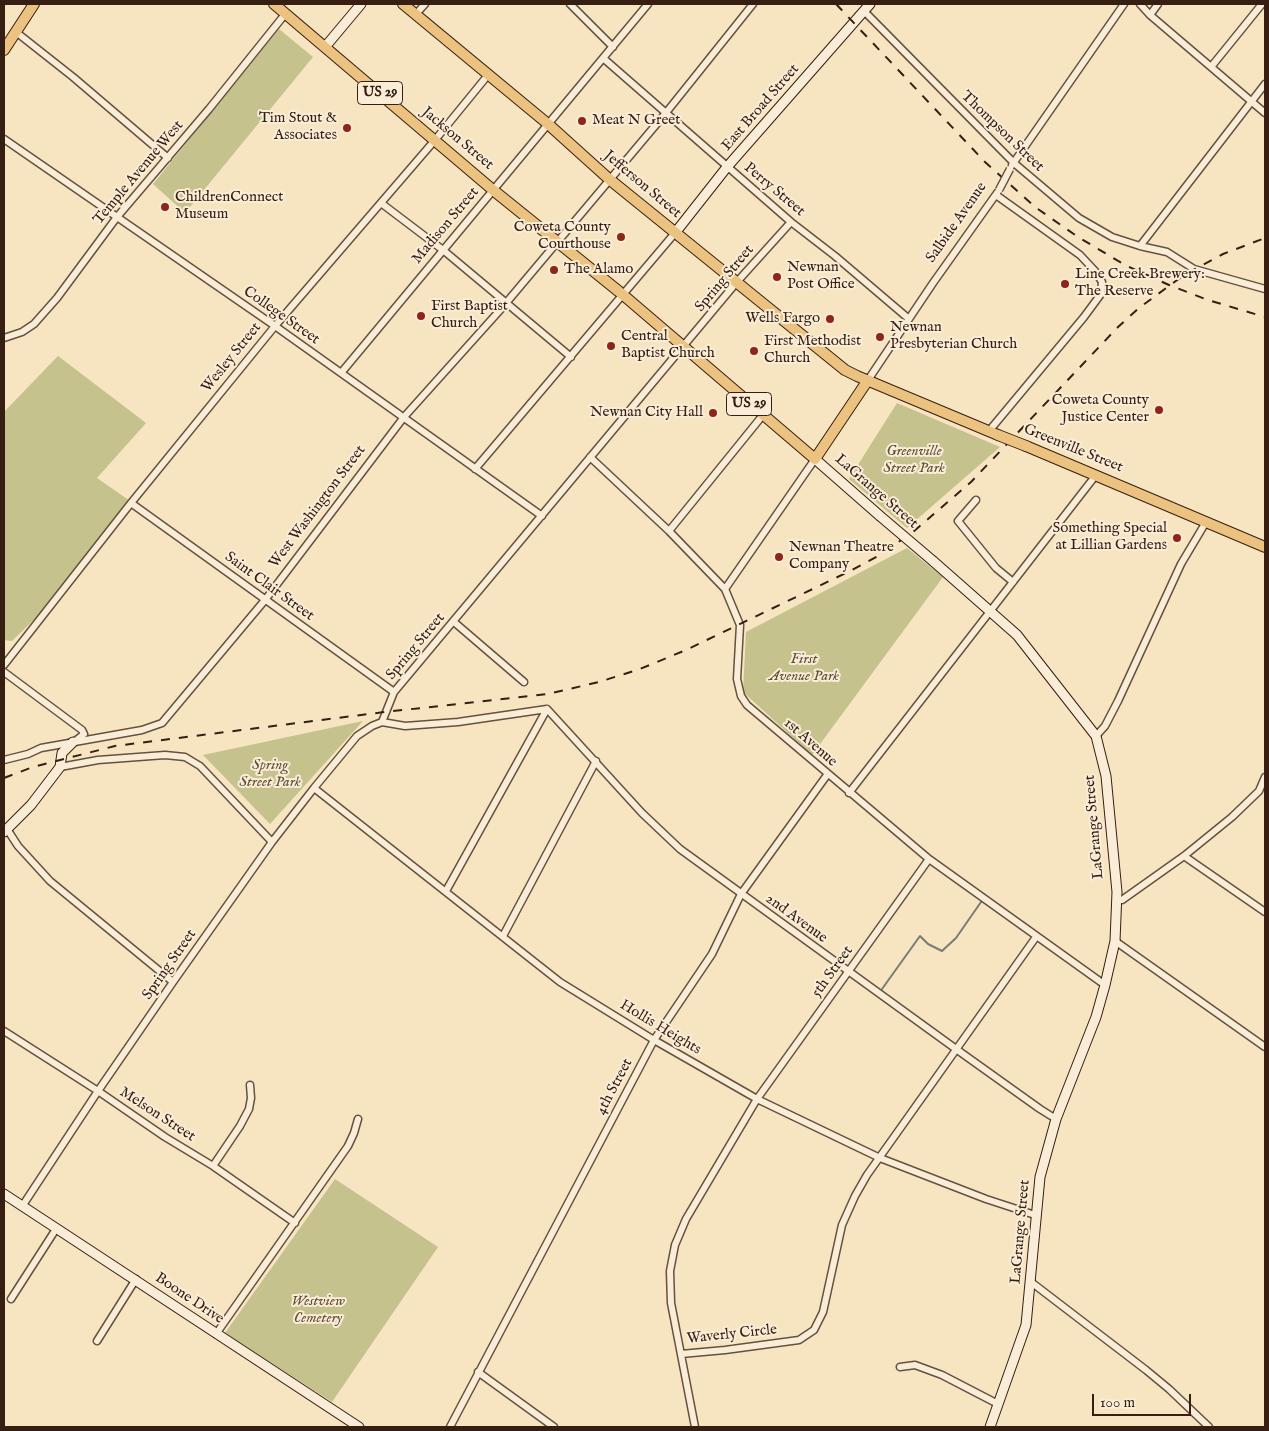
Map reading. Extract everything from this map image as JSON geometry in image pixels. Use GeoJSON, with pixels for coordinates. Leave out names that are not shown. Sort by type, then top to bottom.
{"type":"FeatureCollection","features":[{"type":"Feature","properties":{"kind":"main road"},"geometry":{"type":"LineString","coordinates":[[4,50],[34,4]]}},
{"type":"Feature","properties":{"kind":"main road","name":"Jackson Street"},"geometry":{"type":"LineString","coordinates":[[274,4],[493,190],[622,294]]}},
{"type":"Feature","properties":{"kind":"main road","name":"Jefferson Street"},"geometry":{"type":"LineString","coordinates":[[404,4],[548,124],[609,179],[736,283],[845,370],[868,380]]}},
{"type":"Feature","properties":{"kind":"main road","name":"LaGrange Street"},"geometry":{"type":"LineString","coordinates":[[622,294],[815,459]]}},
{"type":"Feature","properties":{"kind":"main road"},"geometry":{"type":"LineString","coordinates":[[845,370],[857,384],[860,391]]}},
{"type":"Feature","properties":{"kind":"main road","name":"Greenville Street"},"geometry":{"type":"LineString","coordinates":[[868,380],[1265,548]]}},
{"type":"Feature","properties":{"kind":"main road","name":"Salbide Avenue"},"geometry":{"type":"LineString","coordinates":[[815,459],[868,380]]}},
{"type":"Feature","properties":{"kind":"street"},"geometry":{"type":"LineString","coordinates":[[324,47],[361,4]]}},
{"type":"Feature","properties":{"kind":"street"},"geometry":{"type":"LineString","coordinates":[[416,14],[425,4]]}},
{"type":"Feature","properties":{"kind":"street"},"geometry":{"type":"LineString","coordinates":[[570,4],[613,47]]}},
{"type":"Feature","properties":{"kind":"street","name":"Madison Street"},"geometry":{"type":"LineString","coordinates":[[340,373],[648,4]]}},
{"type":"Feature","properties":{"kind":"street","name":"West Washington Street"},"geometry":{"type":"LineString","coordinates":[[5,758],[28,754],[41,748],[142,730],[162,723],[265,600],[404,417],[506,304],[754,4]]}},
{"type":"Feature","properties":{"kind":"street","name":"Salbide Avenue"},"geometry":{"type":"LineString","coordinates":[[868,380],[1124,4]]}},
{"type":"Feature","properties":{"kind":"street"},"geometry":{"type":"LineString","coordinates":[[1140,4],[1265,113]]}},
{"type":"Feature","properties":{"kind":"street"},"geometry":{"type":"LineString","coordinates":[[1150,14],[1158,4]]}},
{"type":"Feature","properties":{"kind":"street"},"geometry":{"type":"LineString","coordinates":[[1212,67],[1262,4]]}},
{"type":"Feature","properties":{"kind":"street","name":"Thompson Street"},"geometry":{"type":"LineString","coordinates":[[867,7],[1012,166],[1078,218],[1112,237],[1167,252],[1194,269],[1265,289]]}},
{"type":"Feature","properties":{"kind":"street","name":"East Broad Street"},"geometry":{"type":"LineString","coordinates":[[675,233],[727,167],[867,7]]}},
{"type":"Feature","properties":{"kind":"street","name":"Temple Avenue West"},"geometry":{"type":"LineString","coordinates":[[4,338],[22,332],[34,324],[57,298],[118,217],[286,13]]}},
{"type":"Feature","properties":{"kind":"street"},"geometry":{"type":"LineString","coordinates":[[16,32],[73,77],[168,158]]}},
{"type":"Feature","properties":{"kind":"street","name":"Perry Street"},"geometry":{"type":"LineString","coordinates":[[603,58],[791,222],[909,318]]}},
{"type":"Feature","properties":{"kind":"street","name":"Wesley Street"},"geometry":{"type":"LineString","coordinates":[[4,665],[131,503],[275,326],[435,140],[488,75]]}},
{"type":"Feature","properties":{"kind":"street"},"geometry":{"type":"LineString","coordinates":[[1140,246],[1265,84]]}},
{"type":"Feature","properties":{"kind":"street","name":"College Street"},"geometry":{"type":"LineString","coordinates":[[4,139],[275,326],[542,516]]}},
{"type":"Feature","properties":{"kind":"street"},"geometry":{"type":"LineString","coordinates":[[994,433],[1084,317],[1100,294],[1102,286],[1102,282],[1095,271],[1080,255],[997,192]]}},
{"type":"Feature","properties":{"kind":"street"},"geometry":{"type":"LineString","coordinates":[[381,203],[443,250],[571,357]]}},
{"type":"Feature","properties":{"kind":"street","name":"Spring Street"},"geometry":{"type":"LineString","coordinates":[[23,1205],[173,982],[272,842],[314,788],[357,736],[382,722],[394,692],[590,457],[684,348],[736,283],[791,222]]}},
{"type":"Feature","properties":{"kind":"street"},"geometry":{"type":"LineString","coordinates":[[475,469],[675,233]]}},
{"type":"Feature","properties":{"kind":"street"},"geometry":{"type":"LineString","coordinates":[[669,531],[763,415]]}},
{"type":"Feature","properties":{"kind":"street","name":"1st Avenue"},"geometry":{"type":"LineString","coordinates":[[590,457],[669,531],[725,589],[740,625],[737,678],[740,696],[747,705],[929,859],[1105,985]]}},
{"type":"Feature","properties":{"kind":"street"},"geometry":{"type":"LineString","coordinates":[[725,589],[815,459]]}},
{"type":"Feature","properties":{"kind":"street","name":"LaGrange Street"},"geometry":{"type":"LineString","coordinates":[[815,459],[1017,635],[1096,736],[1106,776],[1117,900],[1115,941],[1096,1017],[1056,1119],[1040,1178],[1031,1282],[1024,1333],[990,1427]]}},
{"type":"Feature","properties":{"kind":"street"},"geometry":{"type":"LineString","coordinates":[[849,793],[1096,475]]}},
{"type":"Feature","properties":{"kind":"street"},"geometry":{"type":"LineString","coordinates":[[976,500],[958,521],[996,568],[1013,582]]}},
{"type":"Feature","properties":{"kind":"street","name":"Saint Clair Street"},"geometry":{"type":"LineString","coordinates":[[131,503],[394,692]]}},
{"type":"Feature","properties":{"kind":"street"},"geometry":{"type":"LineString","coordinates":[[1096,736],[1118,701],[1181,564],[1206,522]]}},
{"type":"Feature","properties":{"kind":"street"},"geometry":{"type":"LineString","coordinates":[[454,622],[524,682]]}},
{"type":"Feature","properties":{"kind":"street"},"geometry":{"type":"LineString","coordinates":[[4,672],[82,730],[84,734],[62,753],[60,767],[30,805],[5,831],[50,881],[173,982]]}},
{"type":"Feature","properties":{"kind":"street"},"geometry":{"type":"LineString","coordinates":[[382,722],[405,726],[458,722],[547,708]]}},
{"type":"Feature","properties":{"kind":"street"},"geometry":{"type":"LineString","coordinates":[[446,891],[547,708]]}},
{"type":"Feature","properties":{"kind":"street","name":"2nd Avenue"},"geometry":{"type":"LineString","coordinates":[[547,708],[642,812],[680,849],[1056,1119]]}},
{"type":"Feature","properties":{"kind":"street"},"geometry":{"type":"LineString","coordinates":[[60,767],[98,760],[165,755],[185,757],[200,766],[272,842]]}},
{"type":"Feature","properties":{"kind":"street"},"geometry":{"type":"LineString","coordinates":[[503,936],[596,762]]}},
{"type":"Feature","properties":{"kind":"street","name":"4th Street"},"geometry":{"type":"LineString","coordinates":[[450,1427],[654,1040],[712,954],[741,894],[828,775]]}},
{"type":"Feature","properties":{"kind":"street"},"geometry":{"type":"LineString","coordinates":[[1117,900],[1122,900],[1184,856],[1232,817],[1259,790],[1265,777]]}},
{"type":"Feature","properties":{"kind":"street","name":"Hollis Heights"},"geometry":{"type":"LineString","coordinates":[[314,788],[560,982],[654,1040],[757,1099],[880,1158],[986,1199],[1036,1215]]}},
{"type":"Feature","properties":{"kind":"street"},"geometry":{"type":"LineString","coordinates":[[1184,856],[1265,912]]}},
{"type":"Feature","properties":{"kind":"street","name":"5th Street"},"geometry":{"type":"LineString","coordinates":[[757,1099],[929,859]]}},
{"type":"Feature","properties":{"kind":"street","name":"Waverly Circle"},"geometry":{"type":"LineString","coordinates":[[757,1099],[686,1219],[675,1245],[670,1271],[671,1303],[681,1354],[799,1340],[814,1330],[823,1312],[842,1225],[854,1196],[1036,937]]}},
{"type":"Feature","properties":{"kind":"street"},"geometry":{"type":"LineString","coordinates":[[1115,941],[1265,1047]]}},
{"type":"Feature","properties":{"kind":"street","name":"Melson Street"},"geometry":{"type":"LineString","coordinates":[[4,1031],[98,1091],[164,1137],[213,1166],[295,1223]]}},
{"type":"Feature","properties":{"kind":"street"},"geometry":{"type":"LineString","coordinates":[[213,1166],[249,1109],[251,1098],[250,1085]]}},
{"type":"Feature","properties":{"kind":"street"},"geometry":{"type":"LineString","coordinates":[[216,1334],[348,1146],[358,1119]]}},
{"type":"Feature","properties":{"kind":"street","name":"Boone Drive"},"geometry":{"type":"LineString","coordinates":[[4,1194],[360,1427]]}},
{"type":"Feature","properties":{"kind":"street"},"geometry":{"type":"LineString","coordinates":[[11,1299],[56,1229]]}},
{"type":"Feature","properties":{"kind":"street"},"geometry":{"type":"LineString","coordinates":[[97,1341],[136,1279]]}},
{"type":"Feature","properties":{"kind":"street"},"geometry":{"type":"LineString","coordinates":[[1031,1282],[1161,1382],[1209,1427]]}},
{"type":"Feature","properties":{"kind":"street"},"geometry":{"type":"LineString","coordinates":[[681,1354],[695,1427]]}},
{"type":"Feature","properties":{"kind":"street"},"geometry":{"type":"LineString","coordinates":[[900,1367],[915,1366],[942,1375],[998,1404]]}},
{"type":"Feature","properties":{"kind":"street"},"geometry":{"type":"LineString","coordinates":[[478,1372],[554,1427]]}},
{"type":"Feature","properties":{"kind":"green space"},"geometry":{"type":"Polygon","coordinates":[[[279,29],[313,57],[185,213],[153,184],[279,29]]]}},
{"type":"Feature","properties":{"kind":"green space"},"geometry":{"type":"Polygon","coordinates":[[[58,356],[146,423],[97,478],[133,503],[45,609],[12,641],[4,640],[4,412],[58,356]]]}},
{"type":"Feature","properties":{"kind":"green space","name":"Greenville Street Park"},"geometry":{"type":"Polygon","coordinates":[[[897,403],[1000,447],[907,528],[849,479],[897,403]]]}},
{"type":"Feature","properties":{"kind":"green space","name":"First Avenue Park"},"geometry":{"type":"Polygon","coordinates":[[[907,548],[943,577],[812,755],[743,692],[746,632],[907,548]]]}},
{"type":"Feature","properties":{"kind":"green space","name":"Spring Street Park"},"geometry":{"type":"Polygon","coordinates":[[[363,721],[270,824],[203,755],[363,721]]]}},
{"type":"Feature","properties":{"kind":"green space","name":"Westview Cemetery"},"geometry":{"type":"Polygon","coordinates":[[[335,1179],[438,1247],[332,1402],[225,1333],[335,1179]]]}},
{"type":"Feature","properties":{"kind":"waterway"},"geometry":{"type":"LineString","coordinates":[[882,989],[920,936],[928,944],[942,951],[956,938],[981,902]]}},
{"type":"Feature","properties":{"kind":"railway"},"geometry":{"type":"LineString","coordinates":[[836,4],[985,162],[1035,207],[1078,237],[1125,265],[1208,300],[1265,317]]}},
{"type":"Feature","properties":{"kind":"railway"},"geometry":{"type":"LineString","coordinates":[[4,778],[33,767],[115,746],[385,712],[548,694],[599,682],[640,669],[686,650],[850,571],[878,556],[913,532],[971,482],[1118,327],[1139,308],[1184,275],[1223,254],[1265,238]]}},
{"type":"Feature","properties":{"kind":"place","name":"Meat N Greet"},"geometry":{"type":"Point","coordinates":[582,121]}},
{"type":"Feature","properties":{"kind":"place","name":"Tim Stout & Associates"},"geometry":{"type":"Point","coordinates":[347,128]}},
{"type":"Feature","properties":{"kind":"place","name":"ChildrenConnect Museum"},"geometry":{"type":"Point","coordinates":[165,207]}},
{"type":"Feature","properties":{"kind":"place","name":"Coweta County Courthouse"},"geometry":{"type":"Point","coordinates":[621,237]}},
{"type":"Feature","properties":{"kind":"place","name":"The Alamo"},"geometry":{"type":"Point","coordinates":[554,270]}},
{"type":"Feature","properties":{"kind":"place","name":"Newnan Post Office"},"geometry":{"type":"Point","coordinates":[777,277]}},
{"type":"Feature","properties":{"kind":"place","name":"Line Creek Brewery: The Reserve"},"geometry":{"type":"Point","coordinates":[1065,284]}},
{"type":"Feature","properties":{"kind":"place","name":"First Baptist Church"},"geometry":{"type":"Point","coordinates":[421,316]}},
{"type":"Feature","properties":{"kind":"place","name":"Wells Fargo"},"geometry":{"type":"Point","coordinates":[830,319]}},
{"type":"Feature","properties":{"kind":"place","name":"Newnan Presbyterian Church"},"geometry":{"type":"Point","coordinates":[880,337]}},
{"type":"Feature","properties":{"kind":"place","name":"Central Baptist Church"},"geometry":{"type":"Point","coordinates":[611,346]}},
{"type":"Feature","properties":{"kind":"place","name":"First Methodist Church"},"geometry":{"type":"Point","coordinates":[754,351]}},
{"type":"Feature","properties":{"kind":"place","name":"Coweta County Justice Center"},"geometry":{"type":"Point","coordinates":[1159,410]}},
{"type":"Feature","properties":{"kind":"place","name":"Newnan City Hall"},"geometry":{"type":"Point","coordinates":[713,413]}},
{"type":"Feature","properties":{"kind":"place","name":"Something Special at Lillian Gardens"},"geometry":{"type":"Point","coordinates":[1177,538]}},
{"type":"Feature","properties":{"kind":"place","name":"Newnan Theatre Company"},"geometry":{"type":"Point","coordinates":[779,557]}}]}
